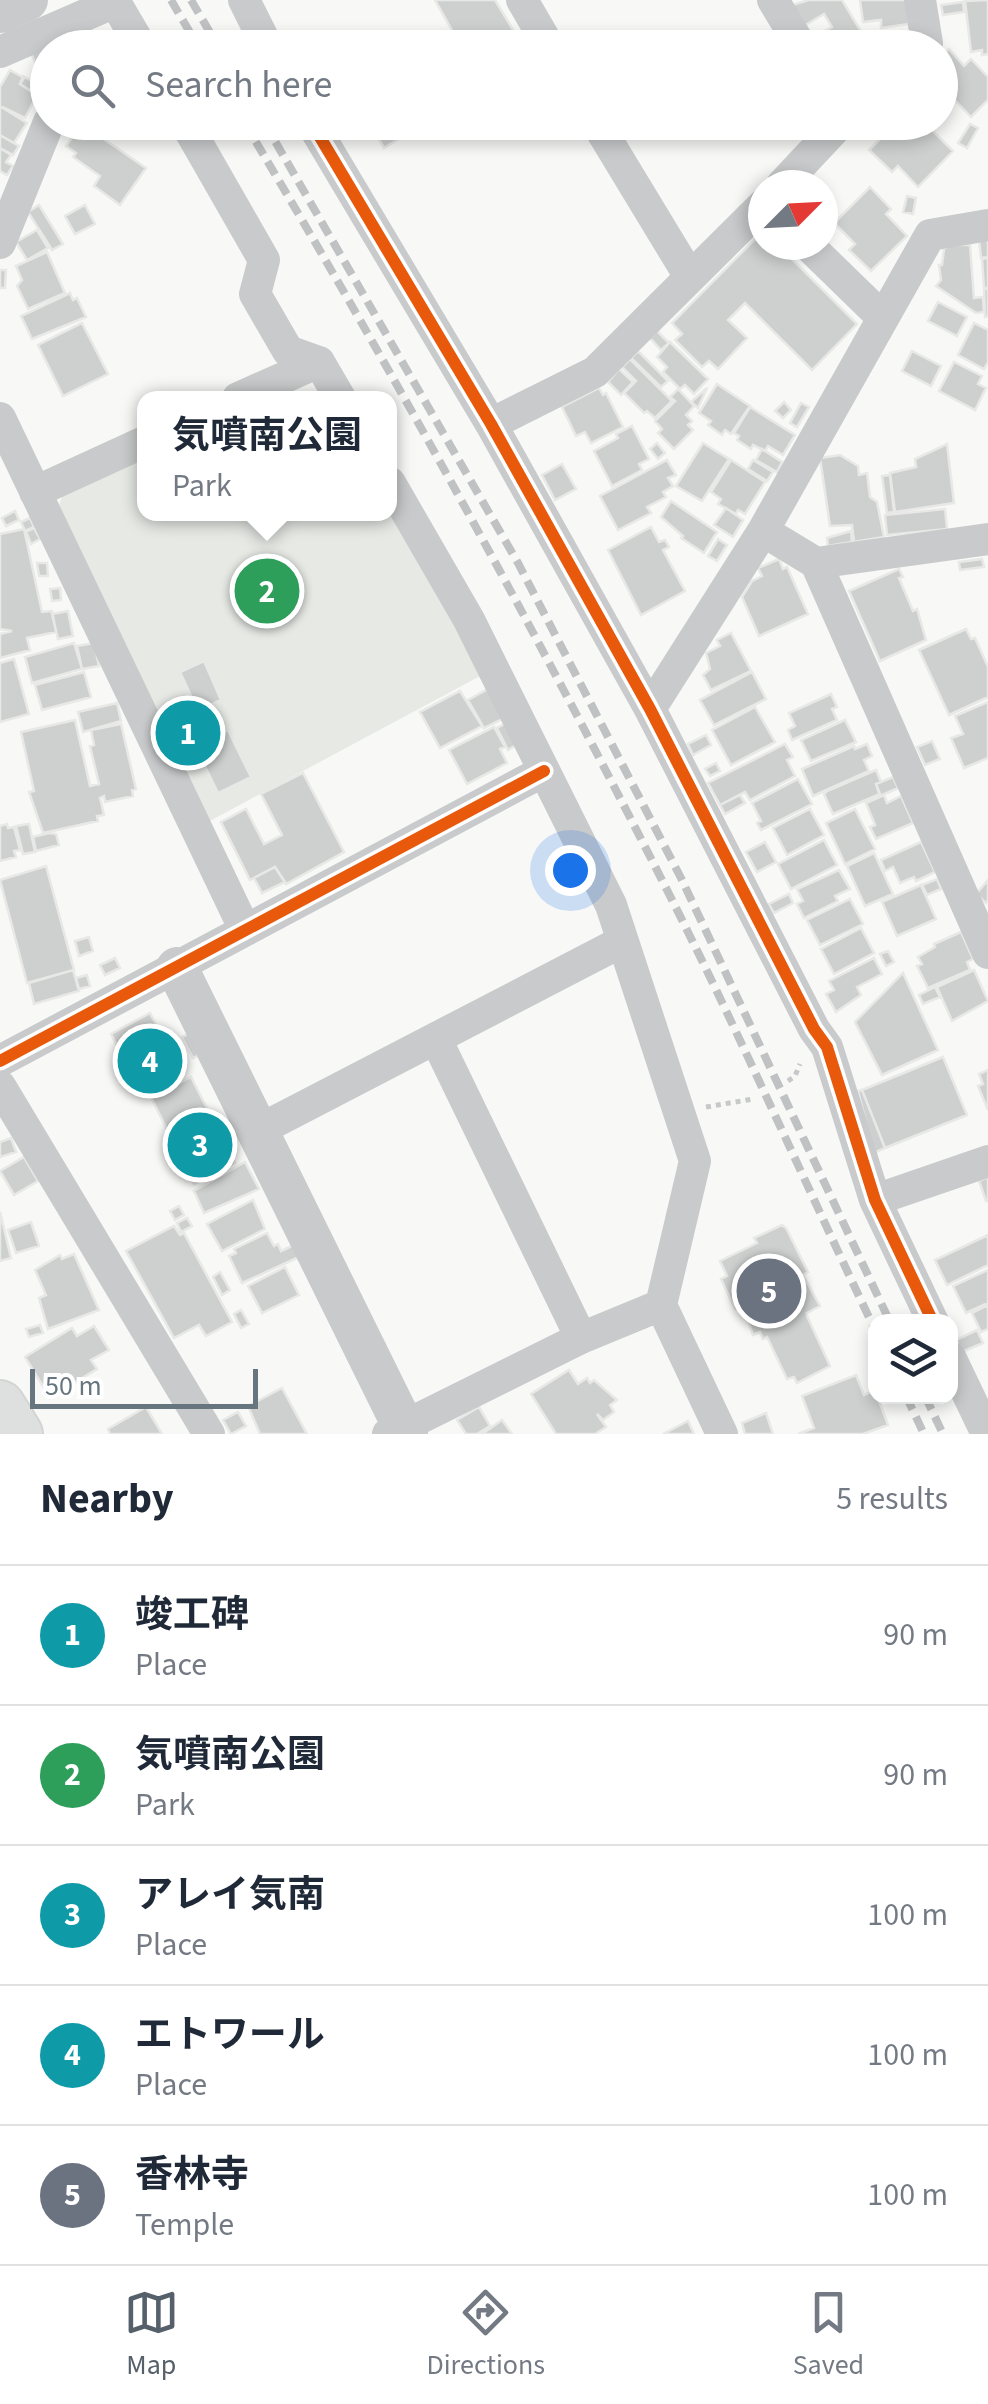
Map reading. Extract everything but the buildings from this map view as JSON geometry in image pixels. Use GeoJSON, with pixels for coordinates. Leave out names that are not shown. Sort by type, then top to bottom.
{"type":"FeatureCollection","features":[{"type":"Feature","properties":{"kind":"main road"},"geometry":{"type":"LineString","coordinates":[[0,1405],[18,1434]]}},
{"type":"Feature","properties":{"kind":"street"},"geometry":{"type":"LineString","coordinates":[[0,12],[27,0]]}},
{"type":"Feature","properties":{"kind":"street"},"geometry":{"type":"LineString","coordinates":[[244,0],[259,30]]}},
{"type":"Feature","properties":{"kind":"street"},"geometry":{"type":"LineString","coordinates":[[522,0],[540,30]]}},
{"type":"Feature","properties":{"kind":"street"},"geometry":{"type":"LineString","coordinates":[[773,0],[791,30]]}},
{"type":"Feature","properties":{"kind":"street"},"geometry":{"type":"LineString","coordinates":[[920,0],[924,30]]}},
{"type":"Feature","properties":{"kind":"street"},"geometry":{"type":"LineString","coordinates":[[51,30],[116,2],[132,30]]}},
{"type":"Feature","properties":{"kind":"street"},"geometry":{"type":"LineString","coordinates":[[0,52],[30,39]]}},
{"type":"Feature","properties":{"kind":"street"},"geometry":{"type":"LineString","coordinates":[[0,244],[42,140]]}},
{"type":"Feature","properties":{"kind":"street"},"geometry":{"type":"LineString","coordinates":[[195,140],[264,260],[255,294],[288,350],[319,362],[336,391]]}},
{"type":"Feature","properties":{"kind":"street"},"geometry":{"type":"LineString","coordinates":[[323,140],[492,424],[650,709],[814,1029],[828,1047],[875,1200],[929,1314]]}},
{"type":"Feature","properties":{"kind":"street"},"geometry":{"type":"LineString","coordinates":[[607,140],[690,277]]}},
{"type":"Feature","properties":{"kind":"street"},"geometry":{"type":"LineString","coordinates":[[796,170],[824,140]]}},
{"type":"Feature","properties":{"kind":"street"},"geometry":{"type":"LineString","coordinates":[[492,424],[595,372],[748,220]]}},
{"type":"Feature","properties":{"kind":"street"},"geometry":{"type":"LineString","coordinates":[[650,709],[763,531],[930,235],[988,225]]}},
{"type":"Feature","properties":{"kind":"street"},"geometry":{"type":"LineString","coordinates":[[823,260],[883,318]]}},
{"type":"Feature","properties":{"kind":"street"},"geometry":{"type":"LineString","coordinates":[[254,391],[319,362]]}},
{"type":"Feature","properties":{"kind":"street"},"geometry":{"type":"LineString","coordinates":[[0,418],[245,930]]}},
{"type":"Feature","properties":{"kind":"street"},"geometry":{"type":"LineString","coordinates":[[35,492],[137,445]]}},
{"type":"Feature","properties":{"kind":"street"},"geometry":{"type":"LineString","coordinates":[[397,495],[469,620],[611,905],[695,1162],[662,1305],[722,1434]]}},
{"type":"Feature","properties":{"kind":"street"},"geometry":{"type":"LineString","coordinates":[[763,531],[816,564],[988,953]]}},
{"type":"Feature","properties":{"kind":"street"},"geometry":{"type":"LineString","coordinates":[[816,564],[988,539]]}},
{"type":"Feature","properties":{"kind":"street"},"geometry":{"type":"LineString","coordinates":[[0,1061],[544,771]]}},
{"type":"Feature","properties":{"kind":"street"},"geometry":{"type":"LineString","coordinates":[[259,1130],[623,941]]}},
{"type":"Feature","properties":{"kind":"street"},"geometry":{"type":"LineString","coordinates":[[177,968],[259,1130],[400,1431],[582,1338],[662,1305]]}},
{"type":"Feature","properties":{"kind":"street"},"geometry":{"type":"LineString","coordinates":[[436,1039],[582,1338]]}},
{"type":"Feature","properties":{"kind":"street"},"geometry":{"type":"LineString","coordinates":[[0,1086],[209,1434]]}},
{"type":"Feature","properties":{"kind":"street"},"geometry":{"type":"LineString","coordinates":[[875,1200],[988,1161]]}},
{"type":"Feature","properties":{"kind":"street"},"geometry":{"type":"LineString","coordinates":[[958,1374],[987,1434]]}},
{"type":"Feature","properties":{"kind":"path"},"geometry":{"type":"LineString","coordinates":[[679,1112],[752,1098]]}},
{"type":"Feature","properties":{"kind":"shaded area"},"geometry":{"type":"Polygon","coordinates":[[[137,458],[137,521],[394,521],[482,675],[208,822],[59,506],[63,494],[137,458]]]}},
{"type":"Feature","properties":{"kind":"railway"},"geometry":{"type":"LineString","coordinates":[[171,0],[188,30]]}},
{"type":"Feature","properties":{"kind":"railway"},"geometry":{"type":"LineString","coordinates":[[191,0],[208,30]]}},
{"type":"Feature","properties":{"kind":"railway"},"geometry":{"type":"LineString","coordinates":[[255,140],[408,404],[613,785],[718,994],[868,1315]]}},
{"type":"Feature","properties":{"kind":"railway"},"geometry":{"type":"LineString","coordinates":[[274,140],[518,563],[681,878],[886,1314]]}},
{"type":"Feature","properties":{"kind":"railway"},"geometry":{"type":"LineString","coordinates":[[910,1404],[924,1434]]}},
{"type":"Feature","properties":{"kind":"railway"},"geometry":{"type":"LineString","coordinates":[[929,1404],[943,1434]]}},
{"type":"Feature","properties":{"kind":"cycle path"},"geometry":{"type":"LineString","coordinates":[[322,140],[491,424],[650,709],[814,1029],[827,1047],[875,1200],[929,1314]]}},
{"type":"Feature","properties":{"kind":"cycle path"},"geometry":{"type":"LineString","coordinates":[[0,1061],[544,771]]}},
{"type":"Feature","properties":{"kind":"place","name":"気噴南公園"},"geometry":{"type":"Point","coordinates":[267,591]}},
{"type":"Feature","properties":{"kind":"place","name":"竣工碑"},"geometry":{"type":"Point","coordinates":[188,733]}},
{"type":"Feature","properties":{"kind":"place","name":"エトワール"},"geometry":{"type":"Point","coordinates":[150,1061]}},
{"type":"Feature","properties":{"kind":"place","name":"アレイ気南"},"geometry":{"type":"Point","coordinates":[200,1145]}},
{"type":"Feature","properties":{"kind":"place","name":"香林寺"},"geometry":{"type":"Point","coordinates":[769,1291]}}]}
